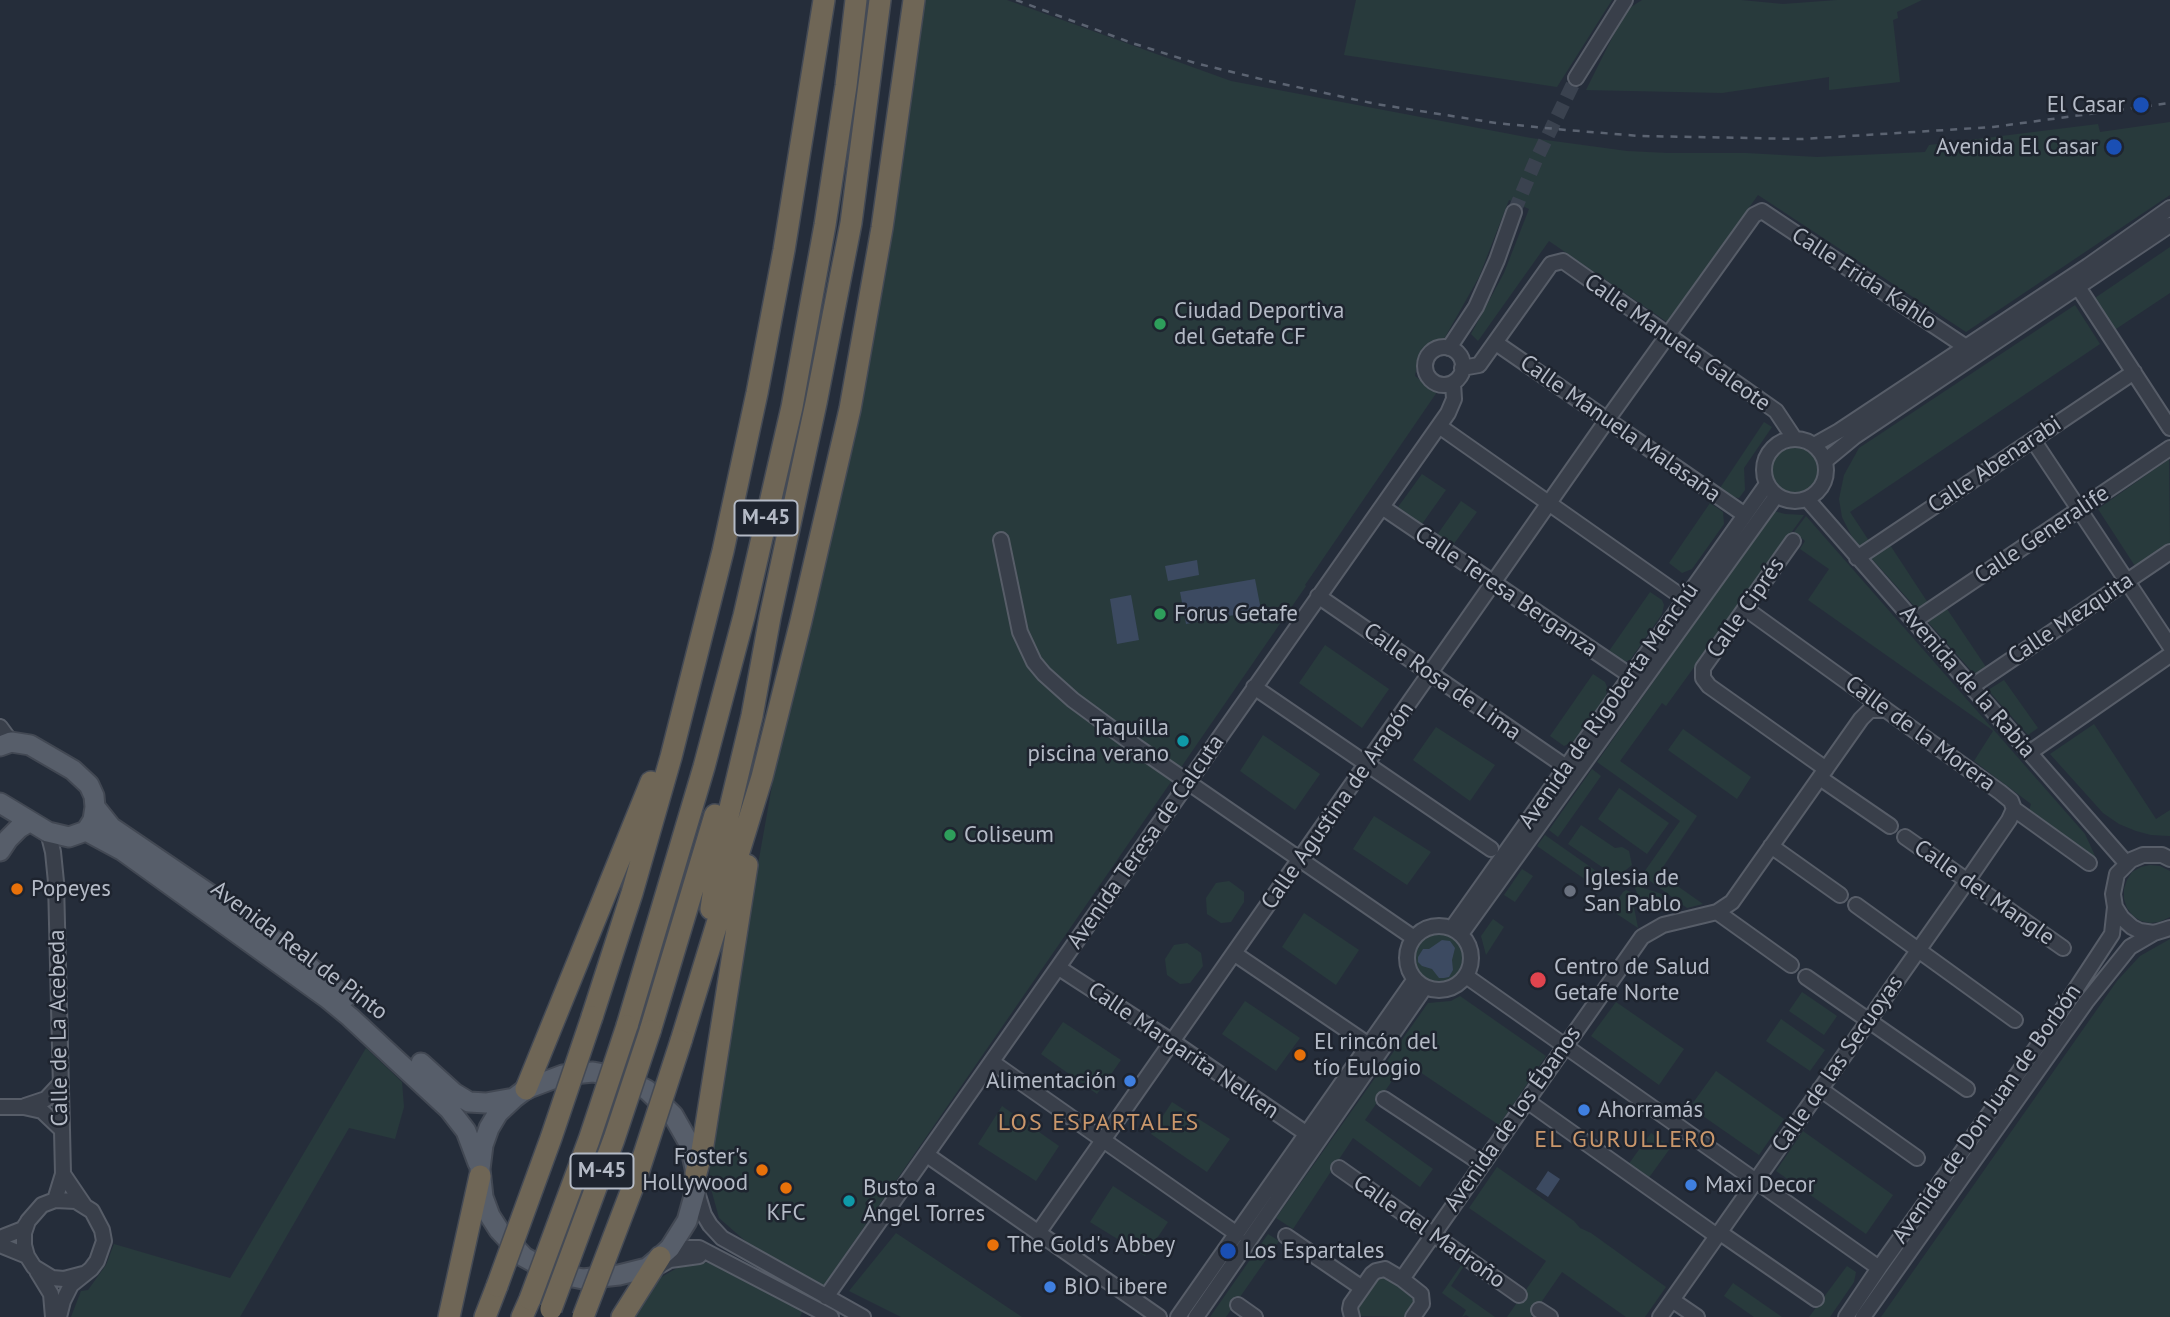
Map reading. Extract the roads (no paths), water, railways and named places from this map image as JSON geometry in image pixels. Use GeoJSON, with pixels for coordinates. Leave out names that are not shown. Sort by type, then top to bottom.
{"type":"FeatureCollection","features":[{"type":"Feature","properties":{"kind":"highway"},"geometry":{"type":"LineString","coordinates":[[810,88],[818,0]]}},
{"type":"Feature","properties":{"kind":"highway"},"geometry":{"type":"LineString","coordinates":[[485,1317],[592,1017],[632,892],[681,721],[723,551],[757,393],[784,250],[824,0]]}},
{"type":"Feature","properties":{"kind":"highway","name":"M-45"},"geometry":{"type":"LineString","coordinates":[[526,1308],[589,1140],[627,1026],[711,742],[744,616],[792,407],[825,225],[856,0]]}},
{"type":"Feature","properties":{"kind":"highway","name":"M-45"},"geometry":{"type":"LineString","coordinates":[[549,1313],[614,1139],[650,1031],[729,771],[770,617],[816,403],[850,223],[880,0]]}},
{"type":"Feature","properties":{"kind":"highway"},"geometry":{"type":"LineString","coordinates":[[583,1317],[637,1176],[698,991],[762,777],[850,409],[882,228],[914,0]]}},
{"type":"Feature","properties":{"kind":"highway"},"geometry":{"type":"LineString","coordinates":[[698,991],[719,854],[752,716],[770,617]]}},
{"type":"Feature","properties":{"kind":"highway"},"geometry":{"type":"LineString","coordinates":[[520,1094],[662,757],[695,662]]}},
{"type":"Feature","properties":{"kind":"highway"},"geometry":{"type":"LineString","coordinates":[[696,1181],[762,777]]}},
{"type":"Feature","properties":{"kind":"highway"},"geometry":{"type":"LineString","coordinates":[[449,1317],[480,1172]]}},
{"type":"Feature","properties":{"kind":"highway"},"geometry":{"type":"LineString","coordinates":[[622,1317],[661,1258]]}},
{"type":"Feature","properties":{"kind":"main road","name":"Avenida Real de Pinto"},"geometry":{"type":"LineString","coordinates":[[4,738],[30,745],[73,771],[89,785],[95,807],[111,827],[233,910],[321,976],[454,1093],[475,1103],[520,1094]]}},
{"type":"Feature","properties":{"kind":"main road"},"geometry":{"type":"LineString","coordinates":[[0,805],[48,832],[69,837],[80,833],[93,820],[95,807]]}},
{"type":"Feature","properties":{"kind":"main road"},"geometry":{"type":"LineString","coordinates":[[0,851],[13,833],[29,822]]}},
{"type":"Feature","properties":{"kind":"main road","name":"Avenida Real de Pinto"},"geometry":{"type":"LineString","coordinates":[[80,833],[123,851],[350,1017],[449,1109],[466,1131],[480,1172]]}},
{"type":"Feature","properties":{"kind":"main road"},"geometry":{"type":"LineString","coordinates":[[593,1072],[623,1078],[647,1090],[673,1115],[690,1145],[696,1181],[687,1221],[661,1258],[646,1268],[619,1275],[583,1279],[553,1273],[524,1257],[499,1230],[486,1207],[480,1172],[482,1145],[498,1113],[520,1094],[563,1075],[593,1072]]}},
{"type":"Feature","properties":{"kind":"street"},"geometry":{"type":"LineString","coordinates":[[1576,78],[1625,0]]}},
{"type":"Feature","properties":{"kind":"street"},"geometry":{"type":"LineString","coordinates":[[1814,445],[2088,266],[2170,208]]}},
{"type":"Feature","properties":{"kind":"street","name":"Calle Frida Kahlo"},"geometry":{"type":"LineString","coordinates":[[1762,211],[1966,347]]}},
{"type":"Feature","properties":{"kind":"street","name":"Calle Agustina de Aragón"},"geometry":{"type":"LineString","coordinates":[[1038,1233],[1607,420],[1754,215],[1762,211]]}},
{"type":"Feature","properties":{"kind":"street"},"geometry":{"type":"LineString","coordinates":[[1449,348],[1479,299],[1497,260],[1514,212]]}},
{"type":"Feature","properties":{"kind":"street"},"geometry":{"type":"LineString","coordinates":[[1825,461],[1854,437],[2170,225]]}},
{"type":"Feature","properties":{"kind":"street","name":"Calle Manuela Galeote"},"geometry":{"type":"LineString","coordinates":[[1496,343],[1551,264],[1563,261],[1776,411],[1794,438]]}},
{"type":"Feature","properties":{"kind":"street"},"geometry":{"type":"LineString","coordinates":[[2078,287],[2170,428]]}},
{"type":"Feature","properties":{"kind":"street"},"geometry":{"type":"LineString","coordinates":[[1462,368],[1479,365],[1496,343]]}},
{"type":"Feature","properties":{"kind":"street","name":"Calle Manuela Malasaña"},"geometry":{"type":"LineString","coordinates":[[1496,343],[1745,515]]}},
{"type":"Feature","properties":{"kind":"street"},"geometry":{"type":"LineString","coordinates":[[1449,348],[1459,356],[1462,368],[1461,374],[1453,383],[1441,385],[1430,379],[1425,368],[1432,352],[1449,348]]}},
{"type":"Feature","properties":{"kind":"street","name":"Calle Abenarabi"},"geometry":{"type":"LineString","coordinates":[[1857,558],[2133,372]]}},
{"type":"Feature","properties":{"kind":"street","name":"Avenida Teresa de Calcuta"},"geometry":{"type":"LineString","coordinates":[[826,1297],[1448,413],[1454,399],[1453,383]]}},
{"type":"Feature","properties":{"kind":"street"},"geometry":{"type":"LineString","coordinates":[[1439,426],[1685,599]]}},
{"type":"Feature","properties":{"kind":"street"},"geometry":{"type":"LineString","coordinates":[[1794,438],[1814,445],[1825,461],[1825,479],[1815,495],[1807,499],[1791,502],[1776,496],[1766,484],[1763,474],[1768,454],[1783,440],[1794,438]]}},
{"type":"Feature","properties":{"kind":"street"},"geometry":{"type":"LineString","coordinates":[[2033,440],[2170,646]]}},
{"type":"Feature","properties":{"kind":"street","name":"Calle Generalife"},"geometry":{"type":"LineString","coordinates":[[1914,621],[2170,449]]}},
{"type":"Feature","properties":{"kind":"street","name":"Avenida de Rigoberta Menchú"},"geometry":{"type":"LineString","coordinates":[[1457,931],[1566,767],[1766,484]]}},
{"type":"Feature","properties":{"kind":"street","name":"Avenida de Rigoberta Menchú"},"geometry":{"type":"LineString","coordinates":[[1457,931],[1776,496]]}},
{"type":"Feature","properties":{"kind":"street","name":"Avenida de la Rabia"},"geometry":{"type":"LineString","coordinates":[[1807,499],[2127,864]]}},
{"type":"Feature","properties":{"kind":"street","name":"Calle Teresa Berganza"},"geometry":{"type":"LineString","coordinates":[[1382,507],[1631,676]]}},
{"type":"Feature","properties":{"kind":"street"},"geometry":{"type":"LineString","coordinates":[[1001,540],[1020,632],[1034,662],[1044,674],[1073,700],[1300,861],[1414,938]]}},
{"type":"Feature","properties":{"kind":"street","name":"Calle Ciprés"},"geometry":{"type":"LineString","coordinates":[[1703,678],[1703,668],[1793,541]]}},
{"type":"Feature","properties":{"kind":"street","name":"Calle Mezquita"},"geometry":{"type":"LineString","coordinates":[[1971,687],[2170,552]]}},
{"type":"Feature","properties":{"kind":"street","name":"Calle Rosa de Lima"},"geometry":{"type":"LineString","coordinates":[[1318,596],[1566,767]]}},
{"type":"Feature","properties":{"kind":"street","name":"Calle de la Morera"},"geometry":{"type":"LineString","coordinates":[[1746,609],[2000,792],[2011,801],[2014,809],[2089,863]]}},
{"type":"Feature","properties":{"kind":"street"},"geometry":{"type":"LineString","coordinates":[[2029,753],[2170,655]]}},
{"type":"Feature","properties":{"kind":"street","name":"Calle del Mangle"},"geometry":{"type":"LineString","coordinates":[[1703,678],[1709,686],[1890,826]]}},
{"type":"Feature","properties":{"kind":"street"},"geometry":{"type":"LineString","coordinates":[[1254,687],[1491,849]]}},
{"type":"Feature","properties":{"kind":"street"},"geometry":{"type":"LineString","coordinates":[[1791,965],[1717,912],[1732,902],[1861,719],[1870,710],[1885,710]]}},
{"type":"Feature","properties":{"kind":"street","name":"Calle de las Secuoyas"},"geometry":{"type":"LineString","coordinates":[[1660,1317],[1967,881],[2014,809]]}},
{"type":"Feature","properties":{"kind":"street","name":"Calle de La Acebeda"},"geometry":{"type":"LineString","coordinates":[[48,832],[56,882],[62,1130],[62,1174],[55,1200]]}},
{"type":"Feature","properties":{"kind":"street","name":"Calle de La Acebeda"},"geometry":{"type":"LineString","coordinates":[[56,882],[59,861],[65,846],[80,833]]}},
{"type":"Feature","properties":{"kind":"street","name":"Calle del Mangle"},"geometry":{"type":"LineString","coordinates":[[1905,837],[2063,948]]}},
{"type":"Feature","properties":{"kind":"street"},"geometry":{"type":"LineString","coordinates":[[1771,846],[1840,895]]}},
{"type":"Feature","properties":{"kind":"street"},"geometry":{"type":"LineString","coordinates":[[2127,864],[2143,855],[2162,855],[2170,859]]}},
{"type":"Feature","properties":{"kind":"street","name":"Avenida de Don Juan de Borbón"},"geometry":{"type":"LineString","coordinates":[[1846,1317],[2049,1030],[2112,934],[2115,907],[2113,894],[2118,874],[2127,864]]}},
{"type":"Feature","properties":{"kind":"street"},"geometry":{"type":"LineString","coordinates":[[1856,905],[2015,1020]]}},
{"type":"Feature","properties":{"kind":"street"},"geometry":{"type":"LineString","coordinates":[[2115,907],[2132,927],[2154,933]]}},
{"type":"Feature","properties":{"kind":"street","name":"Avenida de los Ébanos"},"geometry":{"type":"LineString","coordinates":[[1402,1279],[1642,937],[1663,925],[1717,912]]}},
{"type":"Feature","properties":{"kind":"street"},"geometry":{"type":"LineString","coordinates":[[1442,925],[1457,931],[1470,949],[1470,967],[1466,976],[1452,988],[1443,990],[1420,983],[1408,967],[1406,958],[1414,938],[1424,929],[1433,926],[1442,925]]}},
{"type":"Feature","properties":{"kind":"street","name":"Avenida de Don Juan de Borbón"},"geometry":{"type":"LineString","coordinates":[[1863,1317],[2086,1002],[2130,947],[2154,933],[2170,928]]}},
{"type":"Feature","properties":{"kind":"street"},"geometry":{"type":"LineString","coordinates":[[1235,954],[1369,1045]]}},
{"type":"Feature","properties":{"kind":"street","name":"Calle Margarita Nelken"},"geometry":{"type":"LineString","coordinates":[[1059,968],[1173,1042],[1307,1135]]}},
{"type":"Feature","properties":{"kind":"street"},"geometry":{"type":"LineString","coordinates":[[1466,976],[1879,1268]]}},
{"type":"Feature","properties":{"kind":"street"},"geometry":{"type":"LineString","coordinates":[[1806,977],[1967,1089]]}},
{"type":"Feature","properties":{"kind":"street"},"geometry":{"type":"LineString","coordinates":[[1178,1317],[1369,1045],[1420,983]]}},
{"type":"Feature","properties":{"kind":"street"},"geometry":{"type":"LineString","coordinates":[[1196,1317],[1420,983]]}},
{"type":"Feature","properties":{"kind":"street"},"geometry":{"type":"LineString","coordinates":[[992,1062],[1237,1234]]}},
{"type":"Feature","properties":{"kind":"street"},"geometry":{"type":"LineString","coordinates":[[24,1107],[46,1099],[61,1083]]}},
{"type":"Feature","properties":{"kind":"street"},"geometry":{"type":"LineString","coordinates":[[1820,1089],[1917,1158]]}},
{"type":"Feature","properties":{"kind":"street"},"geometry":{"type":"LineString","coordinates":[[1384,1099],[1482,1164]]}},
{"type":"Feature","properties":{"kind":"street"},"geometry":{"type":"LineString","coordinates":[[1527,1101],[1816,1299]]}},
{"type":"Feature","properties":{"kind":"street"},"geometry":{"type":"LineString","coordinates":[[0,1107],[24,1107],[43,1111],[62,1130]]}},
{"type":"Feature","properties":{"kind":"street"},"geometry":{"type":"LineString","coordinates":[[927,1155],[1159,1317]]}},
{"type":"Feature","properties":{"kind":"street","name":"Calle del Madroño"},"geometry":{"type":"LineString","coordinates":[[1339,1168],[1519,1295]]}},
{"type":"Feature","properties":{"kind":"street"},"geometry":{"type":"LineString","coordinates":[[59,1317],[71,1285],[97,1261],[104,1241],[99,1220],[84,1205],[62,1174]]}},
{"type":"Feature","properties":{"kind":"street"},"geometry":{"type":"LineString","coordinates":[[696,1181],[704,1215],[722,1238],[863,1317]]}},
{"type":"Feature","properties":{"kind":"street"},"geometry":{"type":"LineString","coordinates":[[0,1238],[23,1229],[42,1205],[65,1199],[84,1205]]}},
{"type":"Feature","properties":{"kind":"street"},"geometry":{"type":"LineString","coordinates":[[28,1222],[24,1245],[51,1294],[53,1317]]}},
{"type":"Feature","properties":{"kind":"street"},"geometry":{"type":"LineString","coordinates":[[1286,1236],[1362,1288]]}},
{"type":"Feature","properties":{"kind":"street"},"geometry":{"type":"LineString","coordinates":[[0,1245],[31,1261],[52,1278],[64,1279],[83,1275]]}},
{"type":"Feature","properties":{"kind":"street"},"geometry":{"type":"LineString","coordinates":[[661,1258],[699,1248],[718,1256],[808,1311],[831,1317]]}},
{"type":"Feature","properties":{"kind":"street"},"geometry":{"type":"LineString","coordinates":[[661,1258],[670,1260],[718,1256]]}},
{"type":"Feature","properties":{"kind":"street"},"geometry":{"type":"LineString","coordinates":[[1352,1317],[1351,1304],[1372,1274],[1380,1269],[1388,1270],[1421,1294],[1422,1304],[1413,1317]]}},
{"type":"Feature","properties":{"kind":"street"},"geometry":{"type":"LineString","coordinates":[[1672,1300],[1697,1317]]}},
{"type":"Feature","properties":{"kind":"street"},"geometry":{"type":"LineString","coordinates":[[1238,1305],[1255,1317]]}},
{"type":"Feature","properties":{"kind":"water"},"geometry":{"type":"Polygon","coordinates":[[[1197,560],[1199,575],[1168,581],[1165,566],[1197,560]]]}},
{"type":"Feature","properties":{"kind":"water"},"geometry":{"type":"Polygon","coordinates":[[[1255,579],[1261,610],[1186,624],[1180,592],[1255,579]]]}},
{"type":"Feature","properties":{"kind":"water"},"geometry":{"type":"Polygon","coordinates":[[[1131,595],[1139,640],[1117,644],[1110,599],[1131,595]]]}},
{"type":"Feature","properties":{"kind":"water"},"geometry":{"type":"Polygon","coordinates":[[[1442,940],[1450,941],[1455,948],[1453,970],[1449,977],[1439,978],[1432,969],[1418,962],[1418,957],[1423,949],[1429,949],[1442,940]]]}},
{"type":"Feature","properties":{"kind":"water"},"geometry":{"type":"Polygon","coordinates":[[[1548,1171],[1560,1179],[1548,1197],[1536,1189],[1548,1171]]]}},
{"type":"Feature","properties":{"kind":"tunnel"},"geometry":{"type":"LineString","coordinates":[[1514,212],[1576,78]]}},
{"type":"Feature","properties":{"kind":"railway"},"geometry":{"type":"LineString","coordinates":[[1016,0],[1132,43],[1195,63],[1269,81],[1376,104],[1496,123],[1566,130],[1640,136],[1802,139],[1993,127],[2170,103]]}},
{"type":"Feature","properties":{"kind":"place","name":"El Casar"},"geometry":{"type":"Point","coordinates":[2141,105]}},
{"type":"Feature","properties":{"kind":"place","name":"Avenida El Casar"},"geometry":{"type":"Point","coordinates":[2114,147]}},
{"type":"Feature","properties":{"kind":"place","name":"Ciudad Deportiva del Getafe CF"},"geometry":{"type":"Point","coordinates":[1160,324]}},
{"type":"Feature","properties":{"kind":"place","name":"Forus Getafe"},"geometry":{"type":"Point","coordinates":[1160,614]}},
{"type":"Feature","properties":{"kind":"place","name":"Taquilla piscina verano"},"geometry":{"type":"Point","coordinates":[1183,741]}},
{"type":"Feature","properties":{"kind":"place","name":"Coliseum"},"geometry":{"type":"Point","coordinates":[950,835]}},
{"type":"Feature","properties":{"kind":"place","name":"Popeyes"},"geometry":{"type":"Point","coordinates":[17,889]}},
{"type":"Feature","properties":{"kind":"place","name":"Iglesia de San Pablo"},"geometry":{"type":"Point","coordinates":[1570,891]}},
{"type":"Feature","properties":{"kind":"place","name":"Centro de Salud Getafe Norte"},"geometry":{"type":"Point","coordinates":[1538,980]}},
{"type":"Feature","properties":{"kind":"place","name":"El rincón del tío Eulogio"},"geometry":{"type":"Point","coordinates":[1300,1055]}},
{"type":"Feature","properties":{"kind":"place","name":"Alimentación"},"geometry":{"type":"Point","coordinates":[1130,1081]}},
{"type":"Feature","properties":{"kind":"place","name":"Ahorramás"},"geometry":{"type":"Point","coordinates":[1584,1110]}},
{"type":"Feature","properties":{"kind":"place","name":"Foster's Hollywood"},"geometry":{"type":"Point","coordinates":[762,1170]}},
{"type":"Feature","properties":{"kind":"place","name":"Maxi Decor"},"geometry":{"type":"Point","coordinates":[1691,1185]}},
{"type":"Feature","properties":{"kind":"place","name":"KFC"},"geometry":{"type":"Point","coordinates":[786,1188]}},
{"type":"Feature","properties":{"kind":"place","name":"Busto a Ángel Torres"},"geometry":{"type":"Point","coordinates":[849,1201]}},
{"type":"Feature","properties":{"kind":"place","name":"The Gold's Abbey"},"geometry":{"type":"Point","coordinates":[993,1245]}},
{"type":"Feature","properties":{"kind":"place","name":"Los Espartales"},"geometry":{"type":"Point","coordinates":[1228,1251]}},
{"type":"Feature","properties":{"kind":"place","name":"BIO Libere"},"geometry":{"type":"Point","coordinates":[1050,1287]}},
{"type":"Feature","properties":{"kind":"district","name":"LOS ESPARTALES"},"geometry":{"type":"Point","coordinates":[1099,1123]}},
{"type":"Feature","properties":{"kind":"district","name":"EL GURULLERO"},"geometry":{"type":"Point","coordinates":[1626,1140]}}]}
